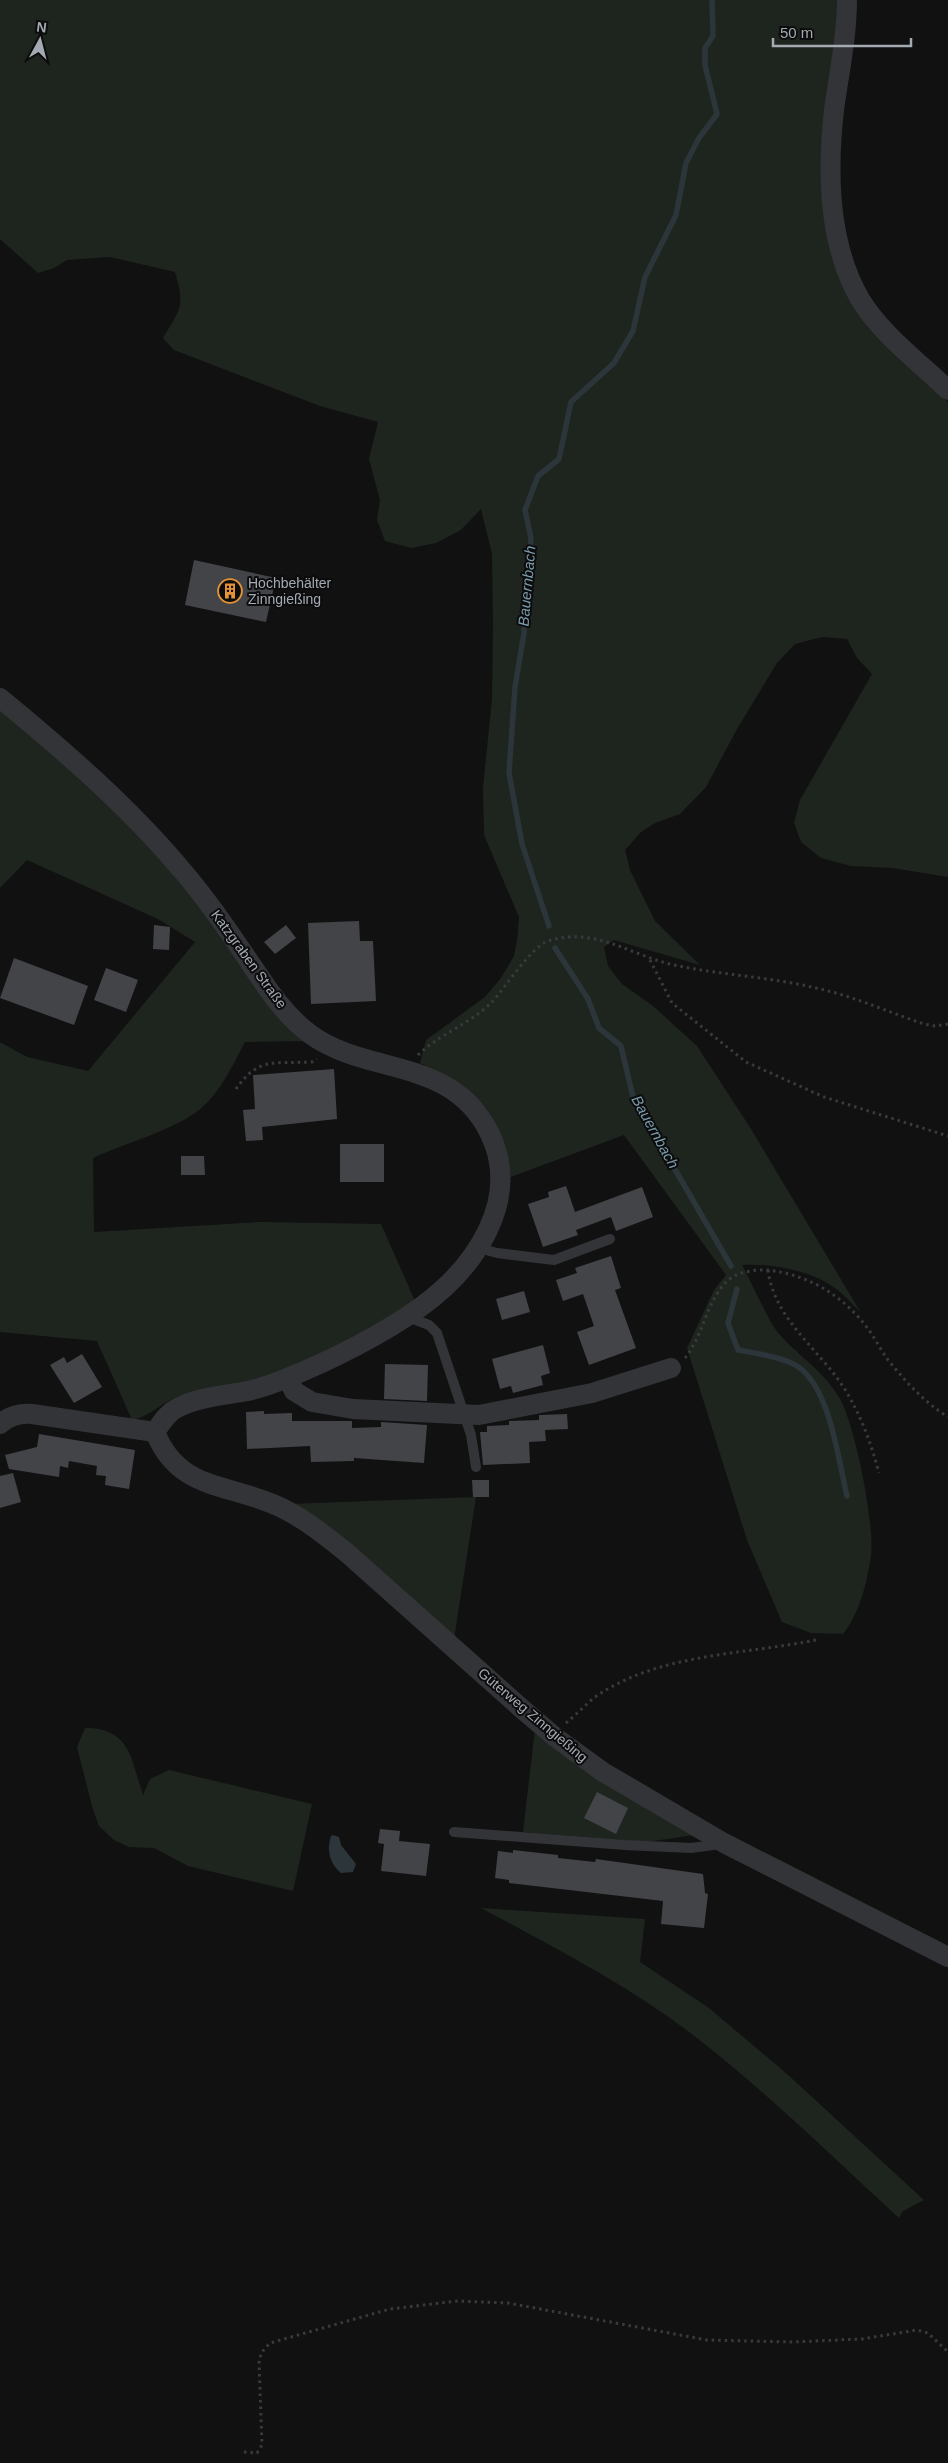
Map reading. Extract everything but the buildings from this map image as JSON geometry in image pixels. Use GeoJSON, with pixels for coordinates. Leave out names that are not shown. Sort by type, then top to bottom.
{"type":"FeatureCollection","features":[{"type":"Feature","properties":{"kind":"street"},"geometry":{"type":"LineString","coordinates":[[847,0],[847,19],[834,111],[831,150],[832,194],[842,254],[861,300],[873,316],[948,390]]}},
{"type":"Feature","properties":{"kind":"street","name":"Katzgraben Straße"},"geometry":{"type":"LineString","coordinates":[[0,698],[34,725],[142,826],[180,868],[214,910],[270,992],[298,1024],[329,1046],[355,1056],[409,1070],[437,1082],[459,1096],[479,1116],[490,1134],[497,1152],[498,1198],[493,1221],[479,1248],[451,1282],[422,1306],[382,1330],[288,1378],[253,1390],[179,1407],[166,1416],[155,1432]]}},
{"type":"Feature","properties":{"kind":"street"},"geometry":{"type":"LineString","coordinates":[[288,1378],[294,1391],[312,1402],[352,1409],[479,1415],[592,1393],[671,1368]]}},
{"type":"Feature","properties":{"kind":"street"},"geometry":{"type":"LineString","coordinates":[[0,1424],[7,1418],[24,1413],[155,1432]]}},
{"type":"Feature","properties":{"kind":"street","name":"Güterweg Zinngießing"},"geometry":{"type":"LineString","coordinates":[[155,1432],[162,1450],[176,1466],[190,1476],[274,1504],[323,1534],[555,1736],[611,1776],[724,1843],[948,1957]]}},
{"type":"Feature","properties":{"kind":"lane"},"geometry":{"type":"LineString","coordinates":[[479,1248],[497,1254],[554,1260],[610,1239]]}},
{"type":"Feature","properties":{"kind":"lane"},"geometry":{"type":"LineString","coordinates":[[405,1316],[429,1325],[437,1333],[471,1435],[476,1467]]}},
{"type":"Feature","properties":{"kind":"lane"},"geometry":{"type":"LineString","coordinates":[[454,1832],[625,1846],[691,1848],[724,1843]]}},
{"type":"Feature","properties":{"kind":"path"},"geometry":{"type":"LineString","coordinates":[[409,1070],[414,1059],[423,1050],[491,1003],[525,961],[545,942],[570,935],[590,936],[650,959],[677,966],[756,976],[818,988],[924,1024],[935,1026],[948,1024]]}},
{"type":"Feature","properties":{"kind":"path"},"geometry":{"type":"LineString","coordinates":[[650,959],[672,1003],[746,1062],[824,1097],[948,1136]]}},
{"type":"Feature","properties":{"kind":"path"},"geometry":{"type":"LineString","coordinates":[[236,1089],[247,1073],[256,1067],[268,1064],[312,1062],[323,1056],[329,1046]]}},
{"type":"Feature","properties":{"kind":"path"},"geometry":{"type":"LineString","coordinates":[[768,1270],[770,1286],[782,1310],[844,1388],[863,1424],[879,1474]]}},
{"type":"Feature","properties":{"kind":"path"},"geometry":{"type":"LineString","coordinates":[[671,1368],[686,1357],[698,1337],[718,1294],[727,1281],[742,1272],[768,1270],[797,1277],[822,1287],[839,1297],[866,1327],[908,1384],[934,1408],[948,1417]]}},
{"type":"Feature","properties":{"kind":"path"},"geometry":{"type":"LineString","coordinates":[[555,1736],[594,1698],[624,1680],[664,1665],[816,1640]]}},
{"type":"Feature","properties":{"kind":"path"},"geometry":{"type":"LineString","coordinates":[[244,2452],[257,2453],[262,2445],[259,2363],[261,2353],[270,2343],[390,2309],[423,2304],[458,2301],[508,2303],[707,2340],[790,2342],[862,2339],[917,2330],[928,2333],[948,2352]]}},
{"type":"Feature","properties":{"kind":"shaded area"},"geometry":{"type":"Polygon","coordinates":[[[0,0],[840,0],[832,242],[902,358],[948,402],[948,877],[893,868],[851,866],[821,858],[801,842],[794,823],[800,800],[872,674],[857,658],[847,639],[822,637],[795,644],[777,663],[737,729],[706,787],[680,814],[655,823],[641,832],[625,850],[630,870],[655,921],[700,965],[614,940],[604,947],[608,966],[622,984],[653,1006],[697,1046],[751,1129],[861,1313],[844,1295],[823,1280],[789,1269],[764,1265],[742,1265],[780,1335],[826,1379],[839,1397],[851,1429],[867,1499],[871,1556],[865,1587],[858,1607],[843,1634],[811,1633],[782,1622],[747,1540],[687,1348],[714,1290],[726,1275],[624,1135],[508,1178],[498,1129],[491,1115],[477,1098],[459,1084],[420,1063],[426,1040],[485,997],[501,978],[514,956],[517,941],[519,917],[484,835],[483,788],[492,699],[493,625],[492,554],[481,509],[461,530],[436,543],[411,548],[385,541],[377,520],[380,500],[369,459],[378,422],[320,406],[174,350],[163,338],[180,306],[180,292],[175,272],[110,257],[67,260],[54,268],[38,273],[0,239],[0,0]]]}},
{"type":"Feature","properties":{"kind":"shaded area"},"geometry":{"type":"Polygon","coordinates":[[[0,705],[138,831],[309,1041],[245,1042],[220,1087],[199,1110],[177,1124],[93,1158],[94,1232],[259,1222],[381,1224],[415,1301],[332,1349],[287,1370],[244,1385],[184,1394],[144,1416],[132,1420],[97,1341],[0,1332],[0,1042],[27,1057],[88,1071],[195,942],[158,919],[27,860],[0,888],[0,705]]]}},
{"type":"Feature","properties":{"kind":"shaded area"},"geometry":{"type":"Polygon","coordinates":[[[476,1497],[454,1639],[289,1504],[476,1497]]]}},
{"type":"Feature","properties":{"kind":"shaded area"},"geometry":{"type":"Polygon","coordinates":[[[85,1728],[100,1729],[112,1734],[127,1748],[132,1758],[143,1795],[150,1779],[169,1770],[312,1804],[293,1891],[188,1866],[154,1848],[129,1847],[114,1840],[99,1826],[92,1806],[77,1747],[85,1728]]]}},
{"type":"Feature","properties":{"kind":"shaded area"},"geometry":{"type":"Polygon","coordinates":[[[535,1729],[694,1835],[647,1842],[523,1832],[535,1729]]]}},
{"type":"Feature","properties":{"kind":"shaded area"},"geometry":{"type":"Polygon","coordinates":[[[331,1836],[339,1837],[341,1845],[356,1864],[353,1872],[341,1873],[334,1865],[329,1851],[331,1836]]]}},
{"type":"Feature","properties":{"kind":"shaded area"},"geometry":{"type":"Polygon","coordinates":[[[481,1908],[645,1919],[640,1962],[709,2008],[787,2074],[924,2200],[903,2211],[899,2218],[756,2087],[681,2026],[626,1989],[540,1939],[481,1908]]]}},
{"type":"Feature","properties":{"kind":"waterway","name":"Bauernbach"},"geometry":{"type":"LineString","coordinates":[[549,926],[522,844],[509,773],[515,687],[524,633],[531,538],[525,510],[538,476],[559,459],[571,402],[614,363],[633,331],[645,277],[676,215],[686,163],[699,138],[717,114],[705,65],[705,48],[713,36],[712,0]]}},
{"type":"Feature","properties":{"kind":"waterway","name":"Bauernbach"},"geometry":{"type":"LineString","coordinates":[[555,948],[588,999],[599,1028],[621,1046],[633,1097],[731,1266]]}},
{"type":"Feature","properties":{"kind":"waterway","name":"Bauernbach"},"geometry":{"type":"LineString","coordinates":[[737,1289],[728,1323],[738,1350],[784,1360],[797,1366],[808,1376],[825,1407],[831,1425],[847,1496]]}},
{"type":"Feature","properties":{"kind":"place","name":"Hochbehälter Zinngießing"},"geometry":{"type":"Point","coordinates":[230,591]}}]}
